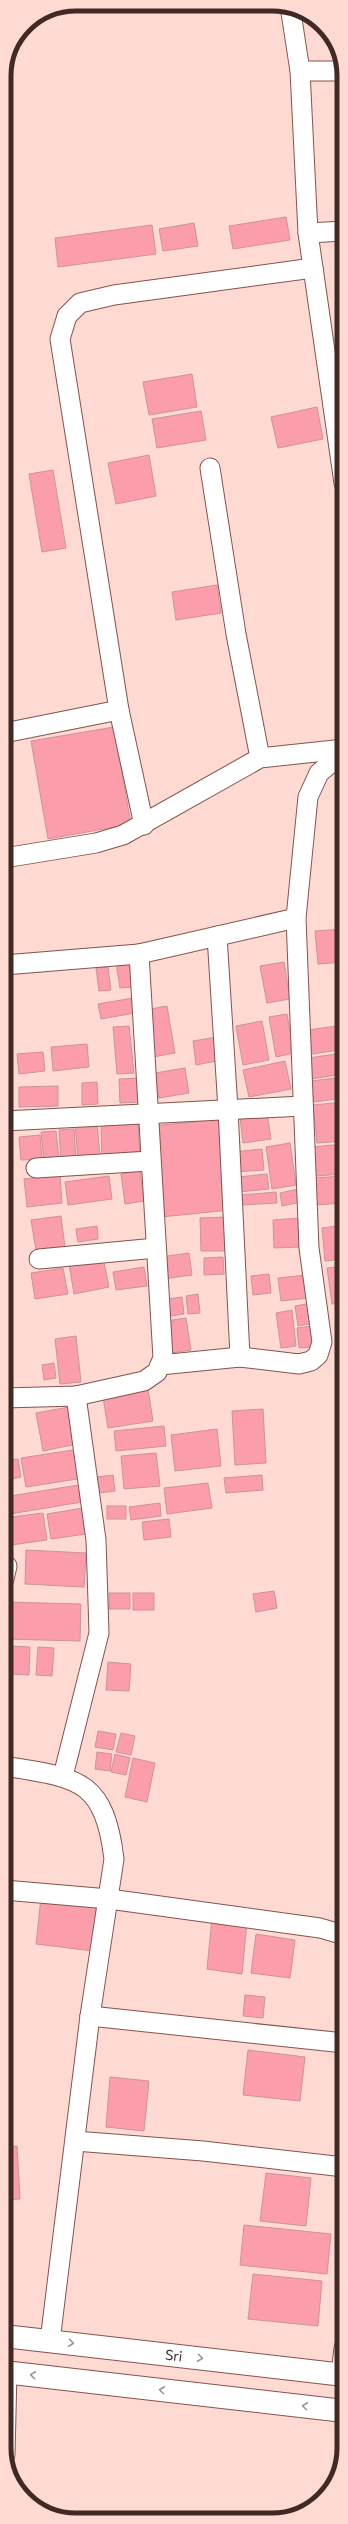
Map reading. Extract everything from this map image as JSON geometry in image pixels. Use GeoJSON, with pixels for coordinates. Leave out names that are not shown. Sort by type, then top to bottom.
{"type":"FeatureCollection","features":[{"type":"Feature","properties":{"kind":"highway","name":"Sri"},"geometry":{"type":"LineString","coordinates":[[11,2337],[337,2374]]}},
{"type":"Feature","properties":{"kind":"highway"},"geometry":{"type":"LineString","coordinates":[[11,2373],[337,2410]]}},
{"type":"Feature","properties":{"kind":"street"},"geometry":{"type":"LineString","coordinates":[[291,14],[300,70],[308,233],[337,434]]}},
{"type":"Feature","properties":{"kind":"street"},"geometry":{"type":"LineString","coordinates":[[300,70],[337,71]]}},
{"type":"Feature","properties":{"kind":"street"},"geometry":{"type":"LineString","coordinates":[[308,233],[337,231]]}},
{"type":"Feature","properties":{"kind":"street"},"geometry":{"type":"LineString","coordinates":[[144,825],[119,710],[60,339],[66,316],[80,303],[114,294],[313,268]]}},
{"type":"Feature","properties":{"kind":"street"},"geometry":{"type":"LineString","coordinates":[[210,468],[236,634],[260,758]]}},
{"type":"Feature","properties":{"kind":"street"},"geometry":{"type":"LineString","coordinates":[[11,732],[119,710]]}},
{"type":"Feature","properties":{"kind":"street"},"geometry":{"type":"LineString","coordinates":[[11,857],[96,843],[123,835],[144,825],[260,758],[337,750]]}},
{"type":"Feature","properties":{"kind":"street"},"geometry":{"type":"LineString","coordinates":[[160,1365],[240,1357],[299,1364],[311,1362],[318,1355],[322,1342],[309,1248],[296,918],[308,797],[319,772],[337,758]]}},
{"type":"Feature","properties":{"kind":"street"},"geometry":{"type":"LineString","coordinates":[[11,964],[139,954],[296,918]]}},
{"type":"Feature","properties":{"kind":"street"},"geometry":{"type":"LineString","coordinates":[[217,936],[228,1109],[240,1357]]}},
{"type":"Feature","properties":{"kind":"street"},"geometry":{"type":"LineString","coordinates":[[11,1398],[76,1396],[144,1381],[157,1372],[163,1358],[147,1113],[139,954]]}},
{"type":"Feature","properties":{"kind":"street"},"geometry":{"type":"LineString","coordinates":[[11,1121],[303,1106]]}},
{"type":"Feature","properties":{"kind":"street"},"geometry":{"type":"LineString","coordinates":[[36,1168],[150,1162]]}},
{"type":"Feature","properties":{"kind":"street"},"geometry":{"type":"LineString","coordinates":[[39,1259],[156,1248]]}},
{"type":"Feature","properties":{"kind":"street"},"geometry":{"type":"LineString","coordinates":[[63,1776],[99,1633],[96,1540],[76,1396]]}},
{"type":"Feature","properties":{"kind":"street"},"geometry":{"type":"LineString","coordinates":[[11,1767],[63,1776],[86,1788],[104,1812],[111,1835],[114,1859],[90,2016],[50,2341]]}},
{"type":"Feature","properties":{"kind":"street"},"geometry":{"type":"LineString","coordinates":[[11,1891],[109,1899],[320,1928],[337,1932]]}},
{"type":"Feature","properties":{"kind":"street"},"geometry":{"type":"LineString","coordinates":[[90,2016],[337,2042]]}},
{"type":"Feature","properties":{"kind":"street"},"geometry":{"type":"LineString","coordinates":[[75,2141],[204,2151],[337,2166]]}},
{"type":"Feature","properties":{"kind":"building"},"geometry":{"type":"Polygon","coordinates":[[[286,217],[290,240],[233,249],[229,226],[286,217]]]}},
{"type":"Feature","properties":{"kind":"building"},"geometry":{"type":"Polygon","coordinates":[[[194,223],[198,246],[163,251],[159,229],[194,223]]]}},
{"type":"Feature","properties":{"kind":"building"},"geometry":{"type":"Polygon","coordinates":[[[152,225],[156,254],[58,267],[55,238],[152,225]]]}},
{"type":"Feature","properties":{"kind":"building"},"geometry":{"type":"Polygon","coordinates":[[[192,374],[197,407],[149,415],[143,382],[192,374]]]}},
{"type":"Feature","properties":{"kind":"building"},"geometry":{"type":"Polygon","coordinates":[[[317,407],[323,439],[278,448],[271,417],[317,407]]]}},
{"type":"Feature","properties":{"kind":"building"},"geometry":{"type":"Polygon","coordinates":[[[201,411],[206,440],[157,448],[152,419],[201,411]]]}},
{"type":"Feature","properties":{"kind":"building"},"geometry":{"type":"Polygon","coordinates":[[[149,455],[156,496],[116,504],[108,463],[149,455]]]}},
{"type":"Feature","properties":{"kind":"building"},"geometry":{"type":"Polygon","coordinates":[[[53,470],[66,548],[42,552],[29,474],[53,470]]]}},
{"type":"Feature","properties":{"kind":"building"},"geometry":{"type":"Polygon","coordinates":[[[217,585],[221,613],[176,620],[172,592],[217,585]]]}},
{"type":"Feature","properties":{"kind":"building"},"geometry":{"type":"Polygon","coordinates":[[[114,727],[131,824],[48,839],[31,741],[114,727]]]}},
{"type":"Feature","properties":{"kind":"building"},"geometry":{"type":"Polygon","coordinates":[[[337,929],[337,963],[318,964],[315,931],[337,929]]]}},
{"type":"Feature","properties":{"kind":"building"},"geometry":{"type":"Polygon","coordinates":[[[130,961],[134,987],[120,988],[116,963],[130,961]]]}},
{"type":"Feature","properties":{"kind":"building"},"geometry":{"type":"Polygon","coordinates":[[[284,962],[290,999],[267,1003],[260,966],[284,962]]]}},
{"type":"Feature","properties":{"kind":"building"},"geometry":{"type":"Polygon","coordinates":[[[108,967],[111,990],[99,991],[96,968],[108,967]]]}},
{"type":"Feature","properties":{"kind":"building"},"geometry":{"type":"Polygon","coordinates":[[[133,998],[135,1013],[101,1019],[98,1004],[133,998]]]}},
{"type":"Feature","properties":{"kind":"building"},"geometry":{"type":"Polygon","coordinates":[[[167,1006],[175,1053],[153,1057],[145,1010],[167,1006]]]}},
{"type":"Feature","properties":{"kind":"building"},"geometry":{"type":"Polygon","coordinates":[[[287,1014],[294,1053],[276,1057],[269,1017],[287,1014]]]}},
{"type":"Feature","properties":{"kind":"building"},"geometry":{"type":"Polygon","coordinates":[[[262,1021],[269,1060],[243,1065],[236,1026],[262,1021]]]}},
{"type":"Feature","properties":{"kind":"building"},"geometry":{"type":"Polygon","coordinates":[[[129,1026],[134,1073],[117,1074],[113,1027],[129,1026]]]}},
{"type":"Feature","properties":{"kind":"building"},"geometry":{"type":"Polygon","coordinates":[[[337,1026],[337,1050],[312,1054],[308,1030],[337,1026]]]}},
{"type":"Feature","properties":{"kind":"building"},"geometry":{"type":"Polygon","coordinates":[[[217,1037],[221,1060],[196,1065],[193,1041],[217,1037]]]}},
{"type":"Feature","properties":{"kind":"building"},"geometry":{"type":"Polygon","coordinates":[[[87,1044],[89,1067],[53,1071],[51,1047],[87,1044]]]}},
{"type":"Feature","properties":{"kind":"building"},"geometry":{"type":"Polygon","coordinates":[[[43,1052],[45,1071],[19,1074],[17,1054],[43,1052]]]}},
{"type":"Feature","properties":{"kind":"building"},"geometry":{"type":"Polygon","coordinates":[[[337,1054],[337,1075],[311,1079],[308,1058],[337,1054]]]}},
{"type":"Feature","properties":{"kind":"building"},"geometry":{"type":"Polygon","coordinates":[[[285,1061],[291,1089],[249,1097],[243,1070],[285,1061]]]}},
{"type":"Feature","properties":{"kind":"building"},"geometry":{"type":"Polygon","coordinates":[[[185,1068],[189,1093],[159,1098],[155,1073],[185,1068]]]}},
{"type":"Feature","properties":{"kind":"building"},"geometry":{"type":"Polygon","coordinates":[[[138,1078],[140,1102],[120,1103],[119,1079],[138,1078]]]}},
{"type":"Feature","properties":{"kind":"building"},"geometry":{"type":"Polygon","coordinates":[[[337,1078],[337,1099],[314,1102],[311,1081],[337,1078]]]}},
{"type":"Feature","properties":{"kind":"building"},"geometry":{"type":"Polygon","coordinates":[[[97,1082],[98,1104],[82,1105],[82,1083],[97,1082]]]}},
{"type":"Feature","properties":{"kind":"building"},"geometry":{"type":"Polygon","coordinates":[[[58,1086],[58,1106],[19,1107],[19,1087],[58,1086]]]}},
{"type":"Feature","properties":{"kind":"building"},"geometry":{"type":"Polygon","coordinates":[[[337,1103],[337,1142],[317,1143],[313,1105],[337,1103]]]}},
{"type":"Feature","properties":{"kind":"building"},"geometry":{"type":"Polygon","coordinates":[[[267,1113],[271,1139],[243,1143],[240,1117],[267,1113]]]}},
{"type":"Feature","properties":{"kind":"building"},"geometry":{"type":"Polygon","coordinates":[[[221,1119],[230,1210],[161,1217],[152,1126],[221,1119]]]}},
{"type":"Feature","properties":{"kind":"building"},"geometry":{"type":"Polygon","coordinates":[[[138,1121],[140,1158],[102,1160],[101,1123],[138,1121]]]}},
{"type":"Feature","properties":{"kind":"building"},"geometry":{"type":"Polygon","coordinates":[[[97,1122],[100,1156],[78,1158],[75,1124],[97,1122]]]}},
{"type":"Feature","properties":{"kind":"building"},"geometry":{"type":"Polygon","coordinates":[[[74,1129],[76,1160],[61,1161],[59,1130],[74,1129]]]}},
{"type":"Feature","properties":{"kind":"building"},"geometry":{"type":"Polygon","coordinates":[[[56,1131],[59,1160],[44,1162],[41,1132],[56,1131]]]}},
{"type":"Feature","properties":{"kind":"building"},"geometry":{"type":"Polygon","coordinates":[[[40,1135],[42,1159],[21,1160],[19,1137],[40,1135]]]}},
{"type":"Feature","properties":{"kind":"building"},"geometry":{"type":"Polygon","coordinates":[[[11,1140],[13,1166],[11,1166],[11,1140]]]}},
{"type":"Feature","properties":{"kind":"building"},"geometry":{"type":"Polygon","coordinates":[[[290,1143],[296,1185],[272,1189],[266,1147],[290,1143]]]}},
{"type":"Feature","properties":{"kind":"building"},"geometry":{"type":"Polygon","coordinates":[[[337,1145],[337,1174],[315,1176],[312,1147],[337,1145]]]}},
{"type":"Feature","properties":{"kind":"building"},"geometry":{"type":"Polygon","coordinates":[[[262,1149],[264,1170],[235,1172],[233,1152],[262,1149]]]}},
{"type":"Feature","properties":{"kind":"building"},"geometry":{"type":"Polygon","coordinates":[[[140,1171],[144,1201],[125,1204],[121,1174],[140,1171]]]}},
{"type":"Feature","properties":{"kind":"building"},"geometry":{"type":"Polygon","coordinates":[[[267,1174],[269,1189],[239,1192],[238,1177],[267,1174]]]}},
{"type":"Feature","properties":{"kind":"building"},"geometry":{"type":"Polygon","coordinates":[[[60,1175],[62,1203],[27,1207],[24,1179],[60,1175]]]}},
{"type":"Feature","properties":{"kind":"building"},"geometry":{"type":"Polygon","coordinates":[[[109,1176],[112,1199],[68,1205],[65,1182],[109,1176]]]}},
{"type":"Feature","properties":{"kind":"building"},"geometry":{"type":"Polygon","coordinates":[[[337,1176],[337,1203],[315,1205],[313,1178],[337,1176]]]}},
{"type":"Feature","properties":{"kind":"building"},"geometry":{"type":"Polygon","coordinates":[[[298,1189],[301,1202],[282,1206],[280,1193],[298,1189]]]}},
{"type":"Feature","properties":{"kind":"building"},"geometry":{"type":"Polygon","coordinates":[[[276,1192],[277,1203],[242,1205],[241,1195],[276,1192]]]}},
{"type":"Feature","properties":{"kind":"building"},"geometry":{"type":"Polygon","coordinates":[[[61,1216],[65,1247],[36,1251],[31,1220],[61,1216]]]}},
{"type":"Feature","properties":{"kind":"building"},"geometry":{"type":"Polygon","coordinates":[[[226,1217],[227,1251],[201,1251],[200,1218],[226,1217]]]}},
{"type":"Feature","properties":{"kind":"building"},"geometry":{"type":"Polygon","coordinates":[[[299,1218],[300,1247],[274,1248],[273,1220],[299,1218]]]}},
{"type":"Feature","properties":{"kind":"building"},"geometry":{"type":"Polygon","coordinates":[[[97,1226],[98,1239],[78,1242],[76,1229],[97,1226]]]}},
{"type":"Feature","properties":{"kind":"building"},"geometry":{"type":"Polygon","coordinates":[[[337,1226],[337,1260],[325,1261],[322,1228],[337,1226]]]}},
{"type":"Feature","properties":{"kind":"building"},"geometry":{"type":"Polygon","coordinates":[[[189,1253],[192,1275],[163,1279],[160,1257],[189,1253]]]}},
{"type":"Feature","properties":{"kind":"building"},"geometry":{"type":"Polygon","coordinates":[[[103,1257],[109,1287],[74,1294],[69,1264],[103,1257]]]}},
{"type":"Feature","properties":{"kind":"building"},"geometry":{"type":"Polygon","coordinates":[[[223,1257],[224,1274],[204,1275],[204,1258],[223,1257]]]}},
{"type":"Feature","properties":{"kind":"building"},"geometry":{"type":"Polygon","coordinates":[[[144,1267],[147,1286],[116,1290],[113,1272],[144,1267]]]}},
{"type":"Feature","properties":{"kind":"building"},"geometry":{"type":"Polygon","coordinates":[[[337,1267],[337,1304],[332,1304],[327,1268],[337,1267]]]}},
{"type":"Feature","properties":{"kind":"building"},"geometry":{"type":"Polygon","coordinates":[[[63,1268],[68,1294],[35,1299],[31,1273],[63,1268]]]}},
{"type":"Feature","properties":{"kind":"building"},"geometry":{"type":"Polygon","coordinates":[[[269,1274],[271,1293],[253,1295],[251,1276],[269,1274]]]}},
{"type":"Feature","properties":{"kind":"building"},"geometry":{"type":"Polygon","coordinates":[[[306,1275],[309,1298],[281,1301],[278,1278],[306,1275]]]}},
{"type":"Feature","properties":{"kind":"building"},"geometry":{"type":"Polygon","coordinates":[[[198,1294],[200,1313],[188,1314],[186,1296],[198,1294]]]}},
{"type":"Feature","properties":{"kind":"building"},"geometry":{"type":"Polygon","coordinates":[[[182,1297],[184,1314],[164,1317],[161,1300],[182,1297]]]}},
{"type":"Feature","properties":{"kind":"building"},"geometry":{"type":"Polygon","coordinates":[[[312,1303],[315,1323],[298,1326],[295,1306],[312,1303]]]}},
{"type":"Feature","properties":{"kind":"building"},"geometry":{"type":"Polygon","coordinates":[[[292,1310],[296,1346],[281,1348],[276,1313],[292,1310]]]}},
{"type":"Feature","properties":{"kind":"building"},"geometry":{"type":"Polygon","coordinates":[[[186,1318],[191,1350],[171,1353],[166,1321],[186,1318]]]}},
{"type":"Feature","properties":{"kind":"building"},"geometry":{"type":"Polygon","coordinates":[[[312,1326],[314,1347],[299,1348],[297,1328],[312,1326]]]}},
{"type":"Feature","properties":{"kind":"building"},"geometry":{"type":"Polygon","coordinates":[[[76,1336],[81,1382],[60,1384],[55,1339],[76,1336]]]}},
{"type":"Feature","properties":{"kind":"building"},"geometry":{"type":"Polygon","coordinates":[[[54,1363],[56,1378],[44,1380],[42,1365],[54,1363]]]}},
{"type":"Feature","properties":{"kind":"building"},"geometry":{"type":"Polygon","coordinates":[[[11,1370],[13,1382],[11,1382],[11,1370]]]}},
{"type":"Feature","properties":{"kind":"building"},"geometry":{"type":"Polygon","coordinates":[[[148,1389],[153,1421],[108,1428],[103,1397],[148,1389]]]}},
{"type":"Feature","properties":{"kind":"building"},"geometry":{"type":"Polygon","coordinates":[[[69,1407],[77,1444],[43,1451],[36,1413],[69,1407]]]}},
{"type":"Feature","properties":{"kind":"building"},"geometry":{"type":"Polygon","coordinates":[[[263,1409],[266,1463],[235,1465],[232,1411],[263,1409]]]}},
{"type":"Feature","properties":{"kind":"building"},"geometry":{"type":"Polygon","coordinates":[[[164,1426],[166,1446],[116,1451],[114,1431],[164,1426]]]}},
{"type":"Feature","properties":{"kind":"building"},"geometry":{"type":"Polygon","coordinates":[[[217,1429],[221,1466],[175,1471],[171,1435],[217,1429]]]}},
{"type":"Feature","properties":{"kind":"building"},"geometry":{"type":"Polygon","coordinates":[[[79,1449],[84,1478],[26,1487],[21,1458],[79,1449]]]}},
{"type":"Feature","properties":{"kind":"building"},"geometry":{"type":"Polygon","coordinates":[[[156,1453],[160,1486],[124,1489],[121,1456],[156,1453]]]}},
{"type":"Feature","properties":{"kind":"building"},"geometry":{"type":"Polygon","coordinates":[[[18,1459],[21,1477],[11,1479],[11,1460],[18,1459]]]}},
{"type":"Feature","properties":{"kind":"building"},"geometry":{"type":"Polygon","coordinates":[[[113,1475],[115,1491],[98,1493],[96,1477],[113,1475]]]}},
{"type":"Feature","properties":{"kind":"building"},"geometry":{"type":"Polygon","coordinates":[[[262,1475],[263,1490],[226,1493],[224,1478],[262,1475]]]}},
{"type":"Feature","properties":{"kind":"building"},"geometry":{"type":"Polygon","coordinates":[[[208,1483],[212,1508],[167,1514],[164,1488],[208,1483]]]}},
{"type":"Feature","properties":{"kind":"building"},"geometry":{"type":"Polygon","coordinates":[[[85,1484],[88,1501],[11,1514],[11,1496],[85,1484]]]}},
{"type":"Feature","properties":{"kind":"building"},"geometry":{"type":"Polygon","coordinates":[[[160,1503],[161,1516],[131,1520],[129,1507],[160,1503]]]}},
{"type":"Feature","properties":{"kind":"building"},"geometry":{"type":"Polygon","coordinates":[[[107,1506],[126,1506],[126,1519],[107,1519],[107,1506]]]}},
{"type":"Feature","properties":{"kind":"building"},"geometry":{"type":"Polygon","coordinates":[[[89,1507],[93,1533],[51,1539],[47,1514],[89,1507]]]}},
{"type":"Feature","properties":{"kind":"building"},"geometry":{"type":"Polygon","coordinates":[[[43,1513],[47,1540],[11,1545],[11,1517],[43,1513]]]}},
{"type":"Feature","properties":{"kind":"building"},"geometry":{"type":"Polygon","coordinates":[[[169,1519],[171,1537],[144,1540],[142,1522],[169,1519]]]}},
{"type":"Feature","properties":{"kind":"building"},"geometry":{"type":"Polygon","coordinates":[[[26,1550],[86,1553],[84,1587],[25,1584],[26,1550]]]}},
{"type":"Feature","properties":{"kind":"building"},"geometry":{"type":"Polygon","coordinates":[[[274,1591],[277,1608],[256,1612],[253,1594],[274,1591]]]}},
{"type":"Feature","properties":{"kind":"building"},"geometry":{"type":"Polygon","coordinates":[[[109,1593],[130,1593],[130,1609],[109,1609],[109,1593]]]}},
{"type":"Feature","properties":{"kind":"building"},"geometry":{"type":"Polygon","coordinates":[[[133,1593],[154,1593],[154,1610],[133,1610],[133,1593]]]}},
{"type":"Feature","properties":{"kind":"building"},"geometry":{"type":"Polygon","coordinates":[[[11,1602],[81,1604],[80,1641],[11,1639],[11,1602]]]}},
{"type":"Feature","properties":{"kind":"building"},"geometry":{"type":"Polygon","coordinates":[[[11,1646],[30,1647],[29,1675],[11,1674],[11,1646]]]}},
{"type":"Feature","properties":{"kind":"building"},"geometry":{"type":"Polygon","coordinates":[[[38,1647],[54,1648],[52,1676],[36,1675],[38,1647]]]}},
{"type":"Feature","properties":{"kind":"building"},"geometry":{"type":"Polygon","coordinates":[[[108,1662],[131,1664],[129,1691],[106,1690],[108,1662]]]}},
{"type":"Feature","properties":{"kind":"building"},"geometry":{"type":"Polygon","coordinates":[[[98,1731],[116,1734],[113,1750],[95,1747],[98,1731]]]}},
{"type":"Feature","properties":{"kind":"building"},"geometry":{"type":"Polygon","coordinates":[[[121,1733],[135,1736],[131,1755],[116,1752],[121,1733]]]}},
{"type":"Feature","properties":{"kind":"building"},"geometry":{"type":"Polygon","coordinates":[[[97,1752],[112,1754],[110,1771],[95,1769],[97,1752]]]}},
{"type":"Feature","properties":{"kind":"building"},"geometry":{"type":"Polygon","coordinates":[[[115,1754],[130,1758],[126,1775],[111,1772],[115,1754]]]}},
{"type":"Feature","properties":{"kind":"building"},"geometry":{"type":"Polygon","coordinates":[[[133,1758],[155,1763],[147,1802],[125,1797],[133,1758]]]}},
{"type":"Feature","properties":{"kind":"building"},"geometry":{"type":"Polygon","coordinates":[[[41,1898],[97,1904],[93,1951],[36,1944],[41,1898]]]}},
{"type":"Feature","properties":{"kind":"building"},"geometry":{"type":"Polygon","coordinates":[[[212,1918],[247,1922],[242,1974],[207,1969],[212,1918]]]}},
{"type":"Feature","properties":{"kind":"building"},"geometry":{"type":"Polygon","coordinates":[[[256,1934],[295,1940],[290,1978],[251,1973],[256,1934]]]}},
{"type":"Feature","properties":{"kind":"building"},"geometry":{"type":"Polygon","coordinates":[[[245,1995],[265,1997],[263,2018],[243,2016],[245,1995]]]}},
{"type":"Feature","properties":{"kind":"building"},"geometry":{"type":"Polygon","coordinates":[[[248,2050],[305,2057],[300,2101],[243,2095],[248,2050]]]}},
{"type":"Feature","properties":{"kind":"building"},"geometry":{"type":"Polygon","coordinates":[[[110,2077],[149,2081],[144,2131],[106,2127],[110,2077]]]}},
{"type":"Feature","properties":{"kind":"building"},"geometry":{"type":"Polygon","coordinates":[[[11,2146],[17,2146],[20,2199],[11,2200],[11,2146]]]}},
{"type":"Feature","properties":{"kind":"building"},"geometry":{"type":"Polygon","coordinates":[[[266,2173],[311,2178],[306,2226],[260,2221],[266,2173]]]}},
{"type":"Feature","properties":{"kind":"building"},"geometry":{"type":"Polygon","coordinates":[[[244,2225],[331,2234],[327,2274],[240,2265],[244,2225]]]}},
{"type":"Feature","properties":{"kind":"building"},"geometry":{"type":"Polygon","coordinates":[[[253,2274],[322,2281],[318,2326],[248,2319],[253,2274]]]}}]}
